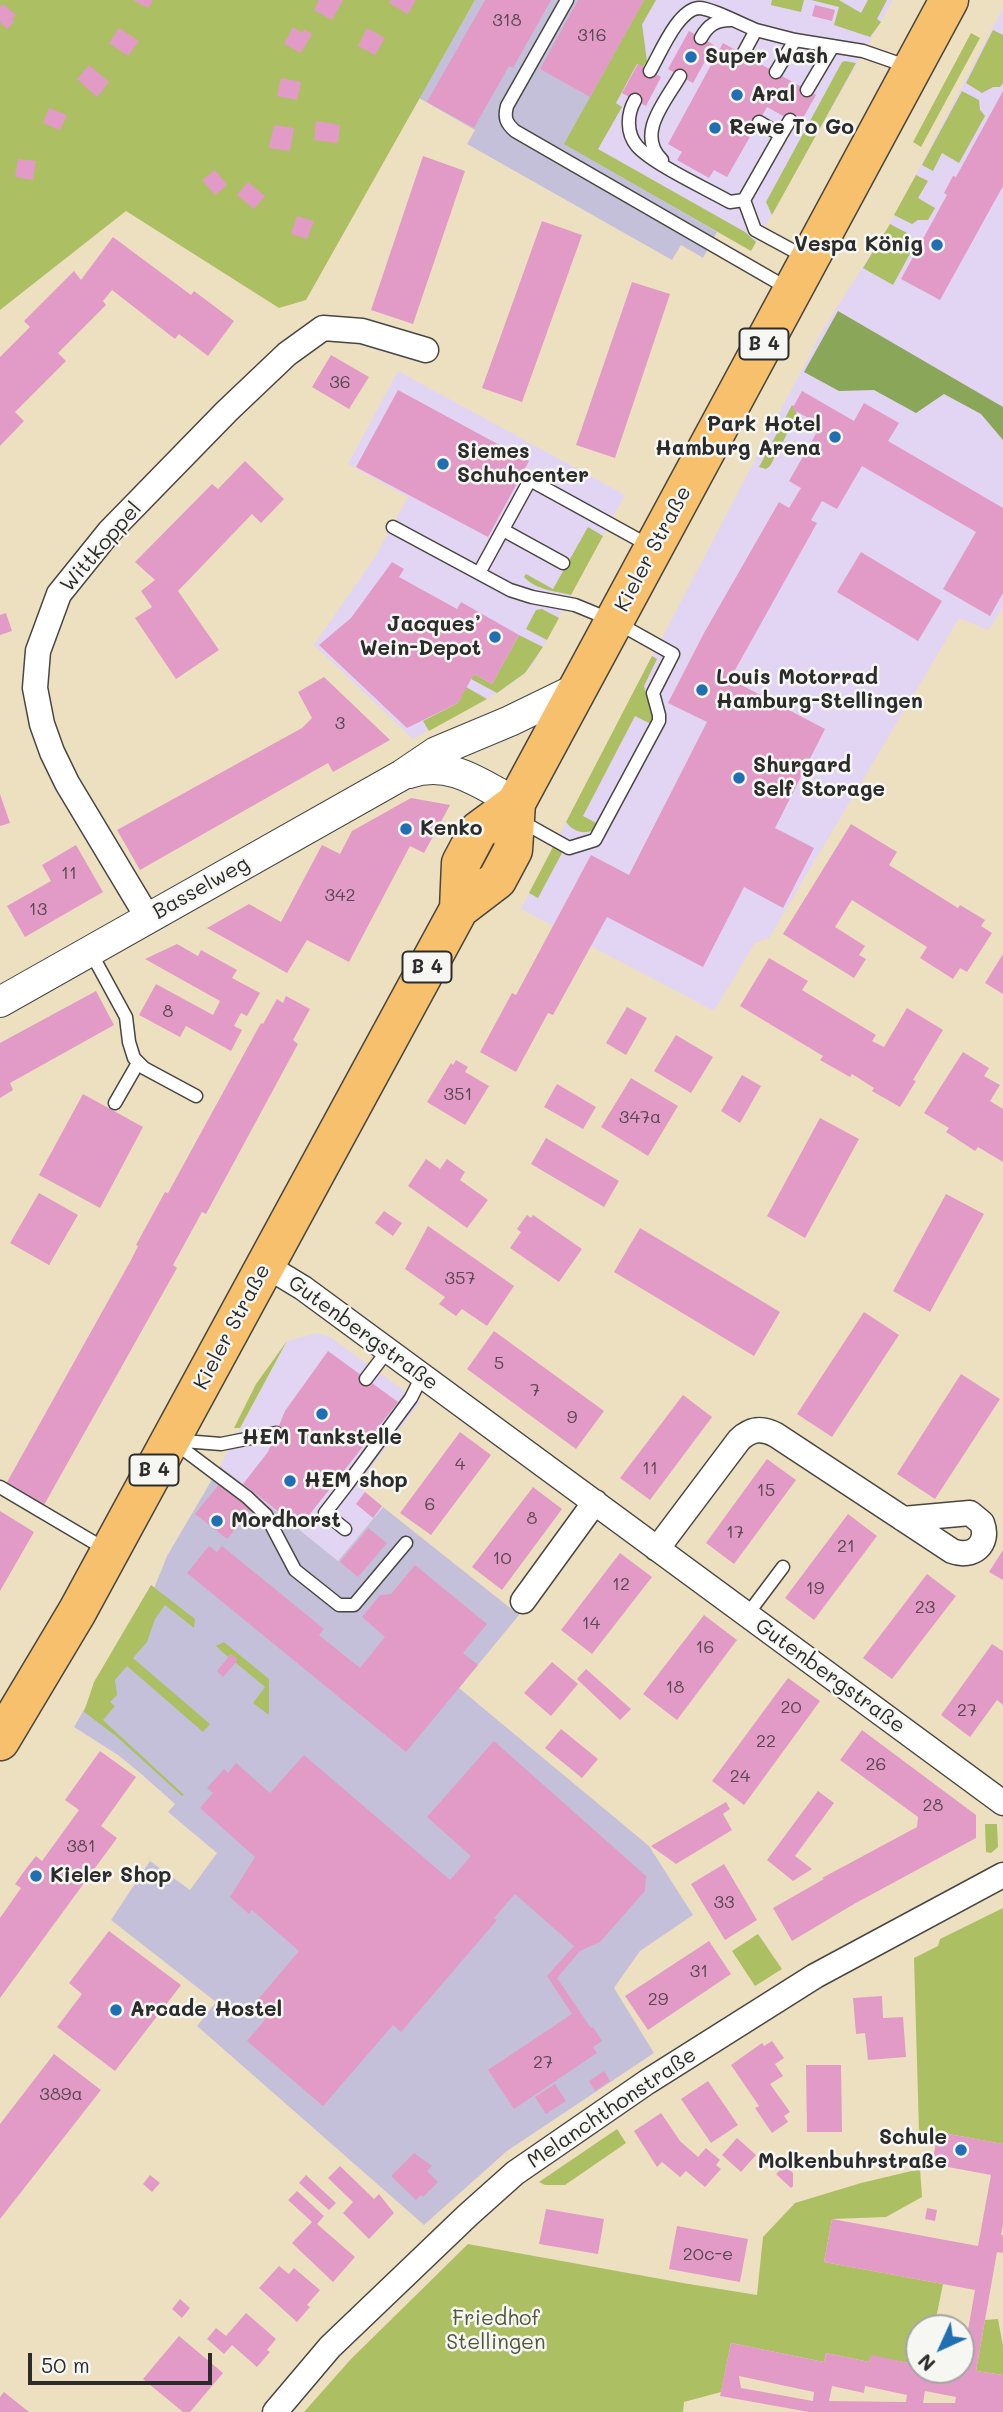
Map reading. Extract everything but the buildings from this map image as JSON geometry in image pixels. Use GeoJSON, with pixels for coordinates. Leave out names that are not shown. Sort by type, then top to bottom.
{"type":"FeatureCollection","features":[{"type":"Feature","properties":{"kind":"main road","name":"Kieler Straße"},"geometry":{"type":"LineString","coordinates":[[0,1741],[37,1682],[110,1552],[459,909],[461,863],[478,831],[515,811],[578,688],[949,0]]}},
{"type":"Feature","properties":{"kind":"street","name":"Wittkoppel"},"geometry":{"type":"LineString","coordinates":[[148,918],[67,783],[42,724],[35,688],[38,651],[59,594],[109,532],[227,411],[287,354],[323,328],[362,331],[426,350]]}},
{"type":"Feature","properties":{"kind":"street","name":"Basselweg"},"geometry":{"type":"LineString","coordinates":[[0,1002],[402,775],[436,752],[510,721],[578,688]]}},
{"type":"Feature","properties":{"kind":"street","name":"Basselweg"},"geometry":{"type":"LineString","coordinates":[[402,775],[427,768],[447,769],[471,778],[515,811]]}},
{"type":"Feature","properties":{"kind":"street","name":"Gutenbergstraße"},"geometry":{"type":"LineString","coordinates":[[265,1265],[303,1288],[388,1350],[1003,1804]]}},
{"type":"Feature","properties":{"kind":"street"},"geometry":{"type":"LineString","coordinates":[[657,1549],[739,1440],[757,1429],[776,1435],[903,1519]]}},
{"type":"Feature","properties":{"kind":"street"},"geometry":{"type":"LineString","coordinates":[[523,1601],[595,1502]]}},
{"type":"Feature","properties":{"kind":"street","name":"Melanchthonstraße"},"geometry":{"type":"LineString","coordinates":[[275,2412],[330,2347],[515,2173],[647,2082],[815,1976],[1003,1875]]}},
{"type":"Feature","properties":{"kind":"lane"},"geometry":{"type":"LineString","coordinates":[[567,0],[507,106],[507,124],[515,131],[801,275]]}},
{"type":"Feature","properties":{"kind":"lane"},"geometry":{"type":"LineString","coordinates":[[650,71],[678,20],[686,12],[699,8],[713,11],[756,30],[795,40],[863,51],[913,68]]}},
{"type":"Feature","properties":{"kind":"lane"},"geometry":{"type":"LineString","coordinates":[[701,38],[711,24],[720,20],[731,20]]}},
{"type":"Feature","properties":{"kind":"lane"},"geometry":{"type":"LineString","coordinates":[[743,54],[756,30]]}},
{"type":"Feature","properties":{"kind":"lane"},"geometry":{"type":"LineString","coordinates":[[776,72],[795,40]]}},
{"type":"Feature","properties":{"kind":"lane"},"geometry":{"type":"LineString","coordinates":[[807,90],[833,46]]}},
{"type":"Feature","properties":{"kind":"lane"},"geometry":{"type":"LineString","coordinates":[[670,168],[657,155],[650,141],[651,126],[680,76]]}},
{"type":"Feature","properties":{"kind":"lane"},"geometry":{"type":"LineString","coordinates":[[635,100],[628,117],[629,130],[635,144],[648,156],[730,202],[744,200]]}},
{"type":"Feature","properties":{"kind":"lane"},"geometry":{"type":"LineString","coordinates":[[790,120],[744,200],[755,230],[801,275]]}},
{"type":"Feature","properties":{"kind":"lane"},"geometry":{"type":"LineString","coordinates":[[759,122],[781,135]]}},
{"type":"Feature","properties":{"kind":"lane"},"geometry":{"type":"LineString","coordinates":[[479,573],[530,480],[653,548]]}},
{"type":"Feature","properties":{"kind":"lane"},"geometry":{"type":"LineString","coordinates":[[393,527],[521,594],[575,605],[614,621],[673,654],[653,693],[659,721],[595,841],[569,848],[515,811]]}},
{"type":"Feature","properties":{"kind":"lane"},"geometry":{"type":"LineString","coordinates":[[503,530],[563,563]]}},
{"type":"Feature","properties":{"kind":"lane"},"geometry":{"type":"LineString","coordinates":[[90,951],[124,1010],[131,1052],[138,1063],[196,1096]]}},
{"type":"Feature","properties":{"kind":"lane"},"geometry":{"type":"LineString","coordinates":[[115,1103],[138,1063]]}},
{"type":"Feature","properties":{"kind":"lane"},"geometry":{"type":"LineString","coordinates":[[366,1379],[388,1350]]}},
{"type":"Feature","properties":{"kind":"lane"},"geometry":{"type":"LineString","coordinates":[[345,1529],[325,1513],[342,1482],[411,1398],[422,1376]]}},
{"type":"Feature","properties":{"kind":"lane"},"geometry":{"type":"LineString","coordinates":[[171,1440],[221,1444],[276,1433]]}},
{"type":"Feature","properties":{"kind":"lane"},"geometry":{"type":"LineString","coordinates":[[171,1440],[247,1497],[266,1515],[295,1570],[339,1605],[354,1605],[406,1543]]}},
{"type":"Feature","properties":{"kind":"lane"},"geometry":{"type":"LineString","coordinates":[[0,1487],[110,1552]]}},
{"type":"Feature","properties":{"kind":"lane"},"geometry":{"type":"LineString","coordinates":[[747,1615],[783,1567]]}},
{"type":"Feature","properties":{"kind":"shaded area"},"geometry":{"type":"Polygon","coordinates":[[[475,0],[656,0],[573,148],[717,232],[703,258],[681,245],[672,260],[467,144],[475,130],[419,98],[475,0]]]}},
{"type":"Feature","properties":{"kind":"shaded area"},"geometry":{"type":"Polygon","coordinates":[[[656,0],[893,0],[751,251],[572,148],[656,0]]]}},
{"type":"Feature","properties":{"kind":"shaded area"},"geometry":{"type":"Polygon","coordinates":[[[1003,8],[1003,608],[988,630],[959,618],[769,938],[755,943],[714,1011],[521,909],[822,331],[890,224],[1003,8]]]}},
{"type":"Feature","properties":{"kind":"shaded area"},"geometry":{"type":"Polygon","coordinates":[[[398,371],[625,495],[532,666],[497,693],[413,739],[314,645],[375,557],[408,497],[348,464],[398,371]]]}},
{"type":"Feature","properties":{"kind":"shaded area"},"geometry":{"type":"Polygon","coordinates":[[[318,1333],[331,1338],[420,1402],[358,1485],[383,1507],[338,1561],[220,1466],[287,1341],[318,1333]]]}},
{"type":"Feature","properties":{"kind":"shaded area"},"geometry":{"type":"Polygon","coordinates":[[[220,1466],[338,1561],[383,1507],[519,1615],[459,1688],[649,1846],[693,1915],[640,1951],[614,1988],[654,2053],[507,2151],[424,2225],[197,2026],[216,2002],[111,1920],[150,1861],[190,1890],[217,1853],[168,1812],[175,1804],[139,1772],[74,1727],[155,1586],[167,1556],[220,1466]]]}},
{"type":"Feature","properties":{"kind":"green space"},"geometry":{"type":"Polygon","coordinates":[[[0,0],[475,0],[306,300],[279,308],[126,211],[0,310],[0,0]]]}},
{"type":"Feature","properties":{"kind":"green space"},"geometry":{"type":"Polygon","coordinates":[[[644,0],[656,0],[642,24],[647,61],[643,67],[637,64],[616,103],[622,107],[598,149],[745,232],[756,242],[751,251],[564,144],[644,0]]]}},
{"type":"Feature","properties":{"kind":"green space"},"geometry":{"type":"Polygon","coordinates":[[[772,0],[804,0],[801,12],[771,5],[772,0]]]}},
{"type":"Feature","properties":{"kind":"green space"},"geometry":{"type":"Polygon","coordinates":[[[811,0],[839,0],[861,13],[868,0],[887,0],[877,19],[881,22],[870,37],[834,25],[839,7],[811,0]]]}},
{"type":"Feature","properties":{"kind":"green space"},"geometry":{"type":"Polygon","coordinates":[[[993,30],[1003,35],[1003,83],[1000,87],[993,87],[982,93],[966,83],[993,30]]]}},
{"type":"Feature","properties":{"kind":"green space"},"geometry":{"type":"Polygon","coordinates":[[[971,33],[980,38],[921,147],[913,142],[971,33]]]}},
{"type":"Feature","properties":{"kind":"green space"},"geometry":{"type":"Polygon","coordinates":[[[842,62],[856,63],[772,215],[766,202],[842,62]]]}},
{"type":"Feature","properties":{"kind":"green space"},"geometry":{"type":"Polygon","coordinates":[[[962,91],[979,100],[980,110],[985,116],[959,163],[942,153],[933,171],[922,165],[962,91]]]}},
{"type":"Feature","properties":{"kind":"green space"},"geometry":{"type":"Polygon","coordinates":[[[916,175],[928,181],[918,198],[935,208],[928,220],[918,220],[912,224],[894,215],[916,175]]]}},
{"type":"Feature","properties":{"kind":"green space"},"geometry":{"type":"Polygon","coordinates":[[[890,224],[907,233],[912,250],[893,285],[863,268],[890,224]]]}},
{"type":"Feature","properties":{"kind":"green space"},"geometry":{"type":"Polygon","coordinates":[[[838,311],[1003,407],[1003,440],[981,414],[944,394],[916,413],[874,390],[839,391],[804,372],[838,311]]]}},
{"type":"Feature","properties":{"kind":"green space"},"geometry":{"type":"Polygon","coordinates":[[[792,405],[797,415],[770,466],[766,469],[759,467],[792,405]]]}},
{"type":"Feature","properties":{"kind":"green space"},"geometry":{"type":"Polygon","coordinates":[[[588,527],[603,536],[571,595],[540,587],[524,577],[526,574],[553,589],[588,527]]]}},
{"type":"Feature","properties":{"kind":"green space"},"geometry":{"type":"Polygon","coordinates":[[[542,609],[559,618],[547,640],[526,629],[536,610],[542,609]]]}},
{"type":"Feature","properties":{"kind":"green space"},"geometry":{"type":"Polygon","coordinates":[[[519,635],[543,647],[525,673],[497,693],[471,679],[474,674],[492,684],[519,635]]]}},
{"type":"Feature","properties":{"kind":"green space"},"geometry":{"type":"Polygon","coordinates":[[[652,656],[657,659],[644,686],[653,720],[651,724],[635,716],[583,816],[600,825],[591,831],[578,831],[566,822],[652,656]]]}},
{"type":"Feature","properties":{"kind":"green space"},"geometry":{"type":"Polygon","coordinates":[[[466,687],[487,699],[429,731],[423,721],[458,703],[466,687]]]}},
{"type":"Feature","properties":{"kind":"green space"},"geometry":{"type":"Polygon","coordinates":[[[553,847],[563,851],[538,898],[529,893],[553,847]]]}},
{"type":"Feature","properties":{"kind":"green space"},"geometry":{"type":"Polygon","coordinates":[[[287,1341],[240,1428],[234,1428],[256,1384],[287,1341]]]}},
{"type":"Feature","properties":{"kind":"green space"},"geometry":{"type":"Polygon","coordinates":[[[151,1585],[195,1619],[194,1628],[165,1605],[155,1619],[147,1642],[133,1658],[210,1724],[203,1732],[127,1666],[115,1680],[117,1695],[110,1702],[115,1706],[103,1720],[184,1795],[182,1796],[116,1736],[84,1712],[94,1682],[151,1585]]]}},
{"type":"Feature","properties":{"kind":"green space"},"geometry":{"type":"Polygon","coordinates":[[[224,1642],[269,1679],[269,1715],[253,1703],[265,1687],[235,1662],[237,1659],[231,1654],[228,1657],[216,1646],[224,1642]]]}},
{"type":"Feature","properties":{"kind":"green space"},"geometry":{"type":"Polygon","coordinates":[[[985,1824],[997,1824],[998,1847],[991,1853],[986,1852],[985,1824]]]}},
{"type":"Feature","properties":{"kind":"green space"},"geometry":{"type":"Polygon","coordinates":[[[1003,1908],[1003,2144],[919,2131],[914,1958],[938,1946],[940,1939],[1003,1908]]]}},
{"type":"Feature","properties":{"kind":"green space"},"geometry":{"type":"Polygon","coordinates":[[[758,1934],[782,1969],[755,1986],[732,1951],[758,1934]]]}},
{"type":"Feature","properties":{"kind":"green space"},"geometry":{"type":"Polygon","coordinates":[[[617,2129],[626,2143],[565,2185],[545,2185],[539,2182],[617,2129]]]}},
{"type":"Feature","properties":{"kind":"green space","name":"Friedhof Stellingen"},"geometry":{"type":"Polygon","coordinates":[[[920,2169],[922,2197],[886,2217],[832,2219],[824,2262],[943,2284],[937,2314],[905,2314],[905,2362],[871,2356],[869,2362],[826,2353],[824,2362],[731,2343],[721,2392],[684,2402],[683,2412],[304,2412],[351,2359],[468,2244],[757,2295],[763,2237],[795,2203],[920,2169]]]}},
{"type":"Feature","properties":{"kind":"green space"},"geometry":{"type":"Polygon","coordinates":[[[998,2319],[1003,2346],[1003,2375],[976,2371],[985,2320],[998,2319]]]}},
{"type":"Feature","properties":{"kind":"place","name":"Super Wash"},"geometry":{"type":"Point","coordinates":[691,57]}},
{"type":"Feature","properties":{"kind":"place","name":"Aral"},"geometry":{"type":"Point","coordinates":[737,95]}},
{"type":"Feature","properties":{"kind":"place","name":"Rewe To Go"},"geometry":{"type":"Point","coordinates":[715,128]}},
{"type":"Feature","properties":{"kind":"place","name":"Vespa König"},"geometry":{"type":"Point","coordinates":[937,245]}},
{"type":"Feature","properties":{"kind":"place","name":"Park Hotel Hamburg Arena"},"geometry":{"type":"Point","coordinates":[835,437]}},
{"type":"Feature","properties":{"kind":"place","name":"Siemes Schuhcenter"},"geometry":{"type":"Point","coordinates":[443,464]}},
{"type":"Feature","properties":{"kind":"place","name":"Jacques’ Wein-Depot"},"geometry":{"type":"Point","coordinates":[495,637]}},
{"type":"Feature","properties":{"kind":"place","name":"Louis Motorrad Hamburg-Stellingen"},"geometry":{"type":"Point","coordinates":[702,690]}},
{"type":"Feature","properties":{"kind":"place","name":"Shurgard Self Storage"},"geometry":{"type":"Point","coordinates":[739,778]}},
{"type":"Feature","properties":{"kind":"place","name":"Kenko"},"geometry":{"type":"Point","coordinates":[406,829]}},
{"type":"Feature","properties":{"kind":"place","name":"HEM Tankstelle"},"geometry":{"type":"Point","coordinates":[322,1414]}},
{"type":"Feature","properties":{"kind":"place","name":"HEM shop"},"geometry":{"type":"Point","coordinates":[290,1481]}},
{"type":"Feature","properties":{"kind":"place","name":"Mordhorst"},"geometry":{"type":"Point","coordinates":[217,1521]}},
{"type":"Feature","properties":{"kind":"place","name":"Kieler Shop"},"geometry":{"type":"Point","coordinates":[36,1876]}},
{"type":"Feature","properties":{"kind":"place","name":"Arcade Hostel"},"geometry":{"type":"Point","coordinates":[116,2010]}},
{"type":"Feature","properties":{"kind":"place","name":"Schule Molkenbuhrstraße"},"geometry":{"type":"Point","coordinates":[961,2150]}}]}
